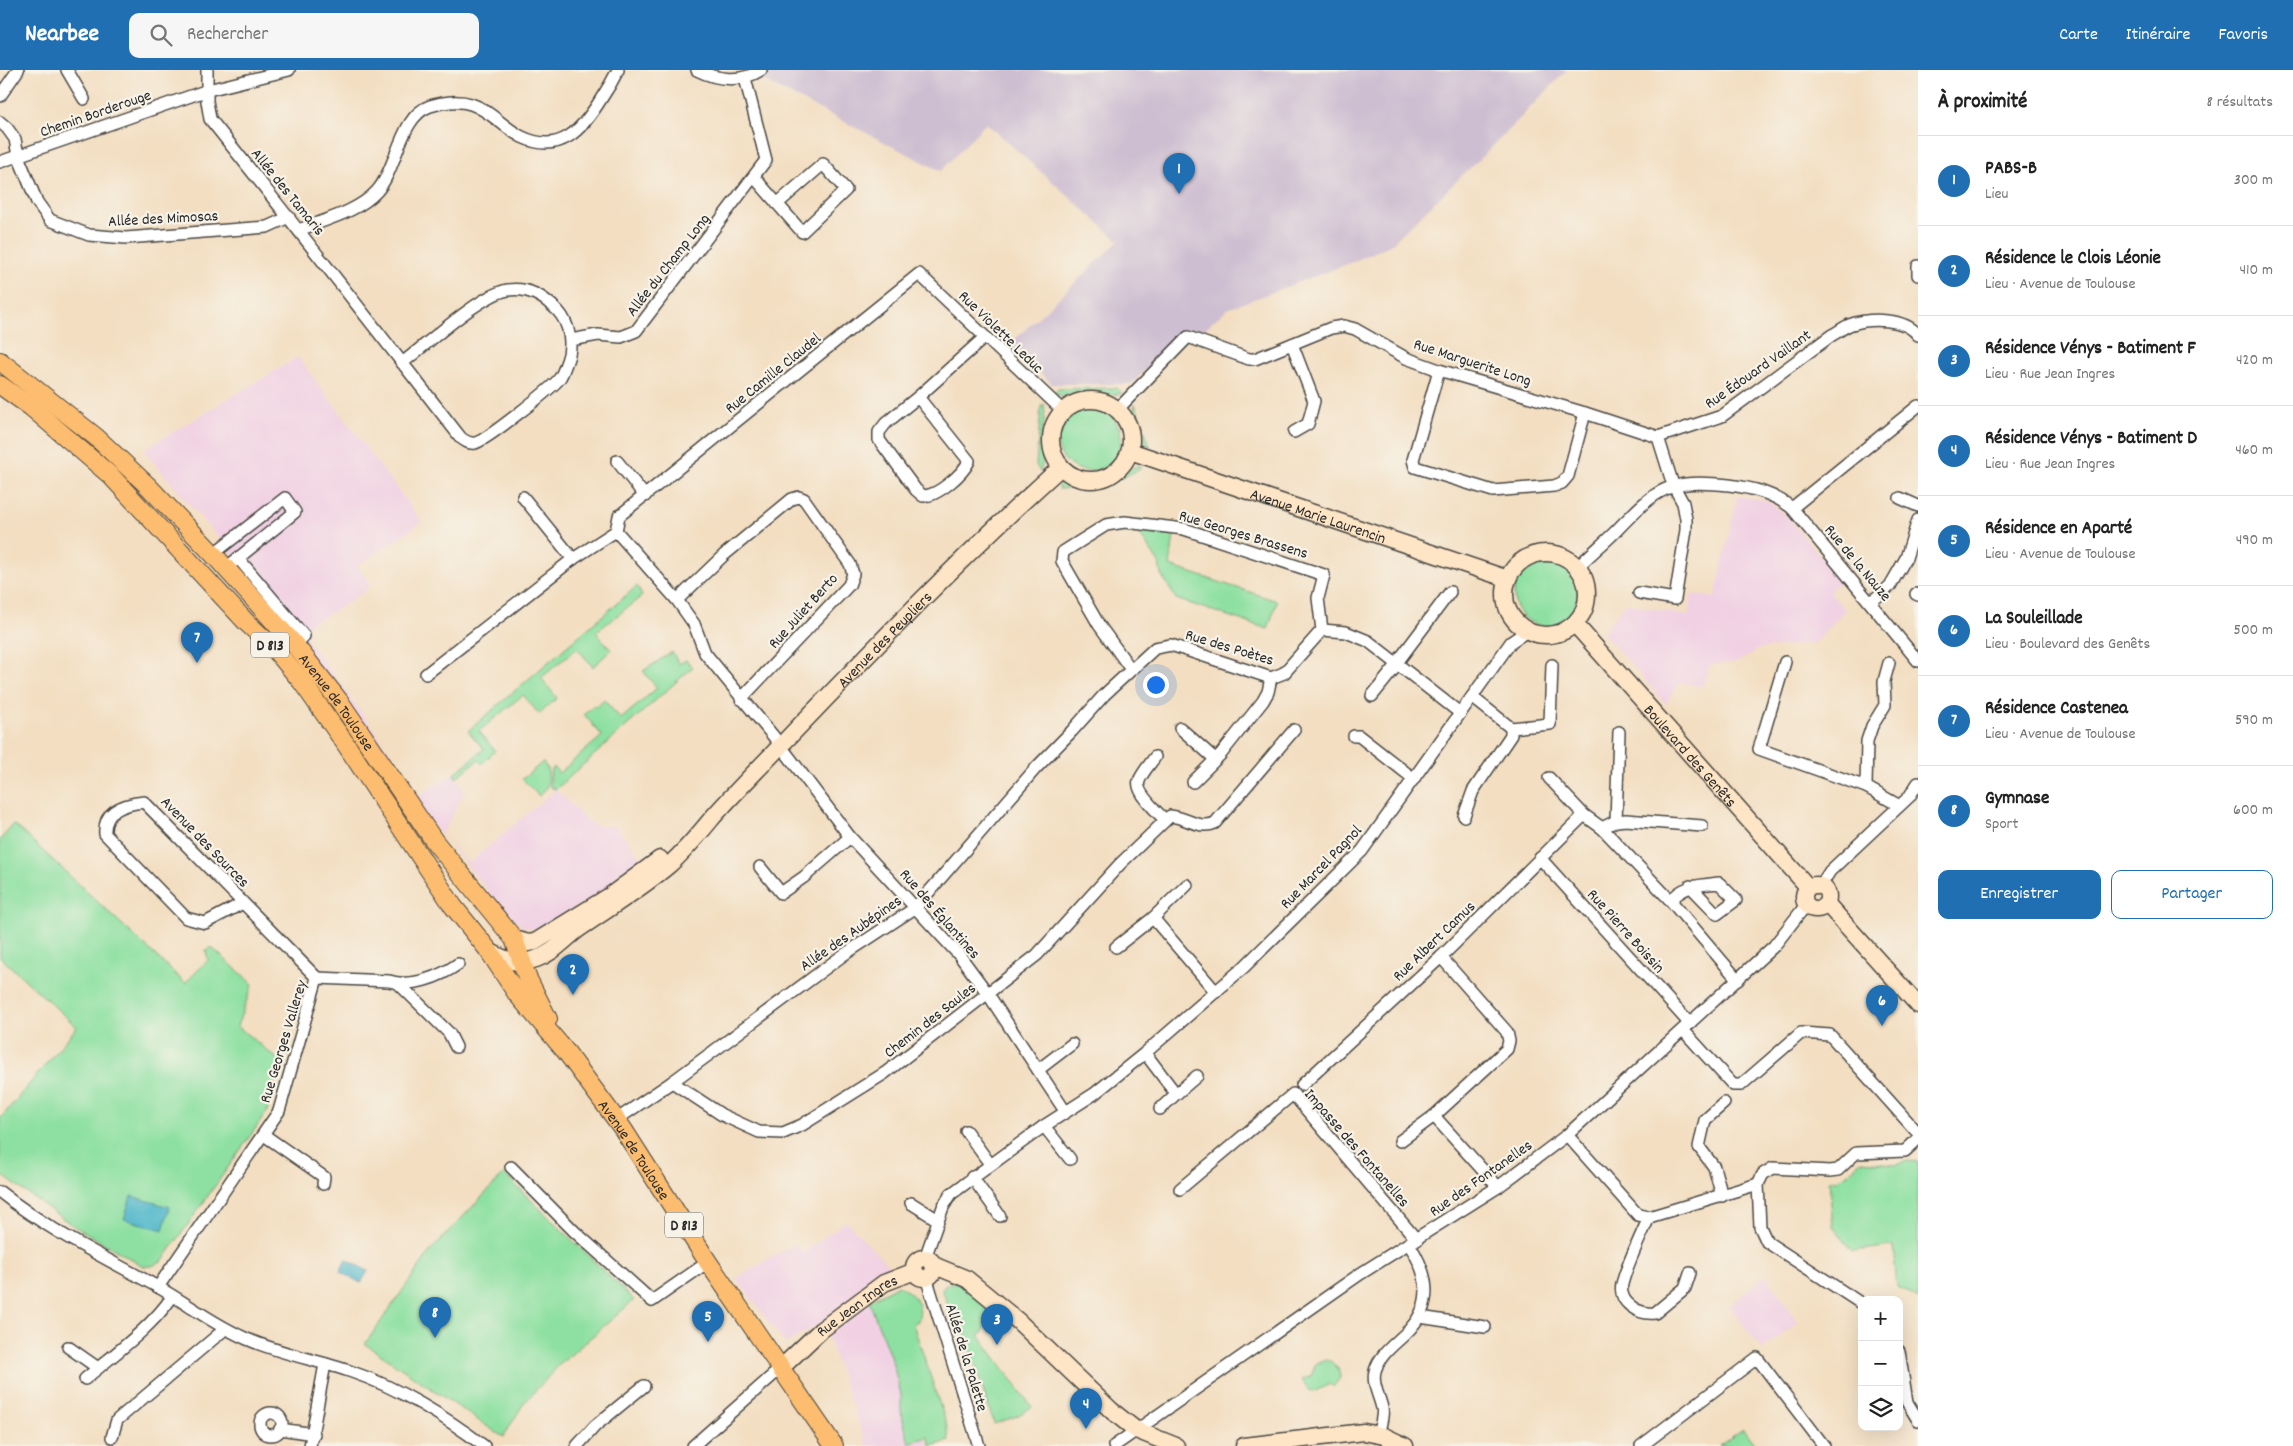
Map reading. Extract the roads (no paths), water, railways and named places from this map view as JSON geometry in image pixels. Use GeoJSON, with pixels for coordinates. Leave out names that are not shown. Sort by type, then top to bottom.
{"type":"FeatureCollection","features":[{"type":"Feature","properties":{"kind":"main road","name":"Avenue de Toulouse"},"geometry":{"type":"LineString","coordinates":[[0,361],[96,437],[210,556],[232,563],[300,640],[435,842],[516,955],[517,994],[567,1053],[616,1120],[708,1262],[834,1446]]}},
{"type":"Feature","properties":{"kind":"main road","name":"Avenue de Toulouse"},"geometry":{"type":"LineString","coordinates":[[0,384],[44,418],[111,476],[247,623],[273,647],[302,682],[345,743],[453,906],[489,951],[516,955]]}},
{"type":"Feature","properties":{"kind":"main road"},"geometry":{"type":"LineString","coordinates":[[183,554],[198,560],[210,556],[207,573],[212,584]]}},
{"type":"Feature","properties":{"kind":"street"},"geometry":{"type":"LineString","coordinates":[[0,96],[18,70]]}},
{"type":"Feature","properties":{"kind":"street"},"geometry":{"type":"LineString","coordinates":[[67,70],[84,99]]}},
{"type":"Feature","properties":{"kind":"street","name":"Allée des Tamaris"},"geometry":{"type":"LineString","coordinates":[[207,70],[207,101],[210,120],[299,230],[402,363]]}},
{"type":"Feature","properties":{"kind":"street","name":"Chemin Borderouge"},"geometry":{"type":"LineString","coordinates":[[0,162],[208,90],[289,70]]}},
{"type":"Feature","properties":{"kind":"street"},"geometry":{"type":"LineString","coordinates":[[299,230],[356,207],[377,192],[387,176],[411,121],[419,112],[429,106],[453,102],[471,104],[521,136],[538,143],[556,142],[572,135],[587,122],[618,70]]}},
{"type":"Feature","properties":{"kind":"street"},"geometry":{"type":"LineString","coordinates":[[697,70],[719,78],[745,78],[761,70]]}},
{"type":"Feature","properties":{"kind":"street","name":"Allée du Champ Long"},"geometry":{"type":"LineString","coordinates":[[570,340],[598,335],[621,337],[636,331],[754,178],[766,160],[745,78]]}},
{"type":"Feature","properties":{"kind":"street","name":"Allée des Mimosas"},"geometry":{"type":"LineString","coordinates":[[0,122],[7,128],[14,139],[18,156],[37,202],[50,220],[89,235],[126,238],[267,227],[288,217]]}},
{"type":"Feature","properties":{"kind":"street"},"geometry":{"type":"LineString","coordinates":[[754,178],[777,204],[802,232],[846,190],[823,164],[777,204]]}},
{"type":"Feature","properties":{"kind":"street"},"geometry":{"type":"LineString","coordinates":[[1918,266],[1918,275]]}},
{"type":"Feature","properties":{"kind":"street","name":"Rue Violette Leduc"},"geometry":{"type":"LineString","coordinates":[[919,274],[1063,411]]}},
{"type":"Feature","properties":{"kind":"street","name":"Rue Camille Claudel"},"geometry":{"type":"LineString","coordinates":[[426,674],[573,559],[616,531],[619,516],[919,274]]}},
{"type":"Feature","properties":{"kind":"street"},"geometry":{"type":"LineString","coordinates":[[508,290],[532,291],[547,300],[562,316],[570,340],[568,359],[560,378],[494,432],[476,443],[467,442],[460,438],[402,363],[487,297],[508,290]]}},
{"type":"Feature","properties":{"kind":"street","name":"Rue Édouard Vaillant"},"geometry":{"type":"LineString","coordinates":[[1658,437],[1722,416],[1851,324],[1882,321],[1906,325],[1917,330]]}},
{"type":"Feature","properties":{"kind":"street","name":"Rue Marguerite Long"},"geometry":{"type":"LineString","coordinates":[[1117,410],[1188,337],[1249,359],[1255,359],[1331,328],[1344,326],[1355,329],[1406,358],[1439,370],[1585,413],[1658,437]]}},
{"type":"Feature","properties":{"kind":"street"},"geometry":{"type":"LineString","coordinates":[[918,397],[969,461],[964,471],[930,496],[923,496],[916,490],[879,440],[879,432],[886,423],[918,397],[984,337]]}},
{"type":"Feature","properties":{"kind":"street"},"geometry":{"type":"LineString","coordinates":[[1292,344],[1314,401],[1308,424],[1294,432]]}},
{"type":"Feature","properties":{"kind":"street"},"geometry":{"type":"LineString","coordinates":[[1439,370],[1413,460],[1415,467],[1451,480],[1493,491],[1562,484],[1568,476],[1585,413]]}},
{"type":"Feature","properties":{"kind":"street"},"geometry":{"type":"LineString","coordinates":[[1091,400],[1103,401],[1117,410],[1124,418],[1131,436],[1130,451],[1124,462],[1115,471],[1102,478],[1080,478],[1062,468],[1053,454],[1050,441],[1052,427],[1063,411],[1077,402],[1091,400]]}},
{"type":"Feature","properties":{"kind":"street"},"geometry":{"type":"LineString","coordinates":[[1792,508],[1918,406]]}},
{"type":"Feature","properties":{"kind":"street"},"geometry":{"type":"LineString","coordinates":[[1639,593],[1675,599],[1686,530],[1683,503],[1673,485],[1658,437]]}},
{"type":"Feature","properties":{"kind":"street","name":"Avenue Marie Laurencin"},"geometry":{"type":"LineString","coordinates":[[1130,451],[1508,579]]}},
{"type":"Feature","properties":{"kind":"street"},"geometry":{"type":"LineString","coordinates":[[617,461],[645,496]]}},
{"type":"Feature","properties":{"kind":"street","name":"Avenue des Peupliers"},"geometry":{"type":"LineString","coordinates":[[516,955],[536,959],[552,951],[581,927],[644,886],[693,843],[713,817],[950,572],[1062,468]]}},
{"type":"Feature","properties":{"kind":"street","name":"Rue de la Nauze"},"geometry":{"type":"LineString","coordinates":[[1673,485],[1714,484],[1764,491],[1792,508],[1918,661]]}},
{"type":"Feature","properties":{"kind":"street"},"geometry":{"type":"LineString","coordinates":[[1578,567],[1639,506],[1673,485]]}},
{"type":"Feature","properties":{"kind":"street"},"geometry":{"type":"LineString","coordinates":[[523,497],[573,559]]}},
{"type":"Feature","properties":{"kind":"street","name":"Rue Juliet Berto"},"geometry":{"type":"LineString","coordinates":[[677,600],[724,555],[792,499],[799,497],[804,499],[850,564],[853,574],[849,585],[741,699]]}},
{"type":"Feature","properties":{"kind":"street"},"geometry":{"type":"LineString","coordinates":[[210,556],[285,498],[294,512],[232,563]]}},
{"type":"Feature","properties":{"kind":"street"},"geometry":{"type":"LineString","coordinates":[[1900,498],[1918,506]]}},
{"type":"Feature","properties":{"kind":"street"},"geometry":{"type":"LineString","coordinates":[[1871,602],[1890,586],[1906,558],[1918,520]]}},
{"type":"Feature","properties":{"kind":"street","name":"Rue Georges Brassens"},"geometry":{"type":"LineString","coordinates":[[1130,668],[1099,625],[1062,561],[1063,552],[1106,526],[1115,523],[1125,522],[1184,529],[1324,575],[1318,598],[1322,630]]}},
{"type":"Feature","properties":{"kind":"street","name":"Rue des Églantines"},"geometry":{"type":"LineString","coordinates":[[616,531],[677,600],[694,624],[705,653],[781,746],[850,837],[960,956],[988,994],[1065,1111]]}},
{"type":"Feature","properties":{"kind":"street"},"geometry":{"type":"LineString","coordinates":[[1544,553],[1558,554],[1570,560],[1578,567],[1586,582],[1588,594],[1584,611],[1575,624],[1568,629],[1551,635],[1540,635],[1527,631],[1512,616],[1506,599],[1508,579],[1517,565],[1531,556],[1544,553]]}},
{"type":"Feature","properties":{"kind":"street"},"geometry":{"type":"LineString","coordinates":[[1372,696],[1450,592]]}},
{"type":"Feature","properties":{"kind":"street","name":"Boulevard des Genêts"},"geometry":{"type":"LineString","coordinates":[[1575,624],[1814,886]]}},
{"type":"Feature","properties":{"kind":"street"},"geometry":{"type":"LineString","coordinates":[[1322,630],[1346,632],[1368,641],[1460,713]]}},
{"type":"Feature","properties":{"kind":"street","name":"Rue des Poètes"},"geometry":{"type":"LineString","coordinates":[[1130,668],[1155,648],[1171,646],[1272,678],[1284,673],[1322,630]]}},
{"type":"Feature","properties":{"kind":"street","name":"Rue Marcel Pagnol"},"geometry":{"type":"LineString","coordinates":[[925,1268],[938,1220],[951,1194],[1065,1111],[1094,1094],[1145,1054],[1216,992],[1362,851],[1511,642],[1527,631]]}},
{"type":"Feature","properties":{"kind":"street"},"geometry":{"type":"LineString","coordinates":[[1785,662],[1759,749],[1866,788],[1898,805]]}},
{"type":"Feature","properties":{"kind":"street"},"geometry":{"type":"LineString","coordinates":[[1866,788],[1867,741],[1872,726],[1884,705],[1884,681],[1889,663]]}},
{"type":"Feature","properties":{"kind":"street"},"geometry":{"type":"LineString","coordinates":[[1472,697],[1511,728],[1550,724],[1552,665]]}},
{"type":"Feature","properties":{"kind":"street","name":"Allée des Aubépines"},"geometry":{"type":"LineString","coordinates":[[616,1120],[672,1082],[842,956],[915,908],[1036,768],[1130,668]]}},
{"type":"Feature","properties":{"kind":"street"},"geometry":{"type":"LineString","coordinates":[[1193,782],[1215,759],[1263,701],[1272,678]]}},
{"type":"Feature","properties":{"kind":"street"},"geometry":{"type":"LineString","coordinates":[[1180,728],[1215,759]]}},
{"type":"Feature","properties":{"kind":"street"},"geometry":{"type":"LineString","coordinates":[[1464,816],[1473,791],[1511,735],[1511,728]]}},
{"type":"Feature","properties":{"kind":"street"},"geometry":{"type":"LineString","coordinates":[[1155,758],[1139,781],[1138,786],[1145,797],[1165,820],[1170,816],[1178,817],[1203,826],[1215,823],[1294,730]]}},
{"type":"Feature","properties":{"kind":"street"},"geometry":{"type":"LineString","coordinates":[[1616,821],[1619,732]]}},
{"type":"Feature","properties":{"kind":"street"},"geometry":{"type":"LineString","coordinates":[[1354,736],[1359,736],[1414,779]]}},
{"type":"Feature","properties":{"kind":"street"},"geometry":{"type":"LineString","coordinates":[[1549,778],[1584,815],[1602,828],[1670,901],[1738,980]]}},
{"type":"Feature","properties":{"kind":"street"},"geometry":{"type":"LineString","coordinates":[[1827,904],[1818,909],[1806,905],[1804,896],[1898,805],[1909,797],[1918,783]]}},
{"type":"Feature","properties":{"kind":"street","name":"Avenue des Sources"},"geometry":{"type":"LineString","coordinates":[[244,903],[205,923],[186,918],[106,834],[104,824],[109,814],[127,803],[144,802],[244,903],[316,978]]}},
{"type":"Feature","properties":{"kind":"street","name":"Rue Albert Camus"},"geometry":{"type":"LineString","coordinates":[[1302,1086],[1441,956],[1584,815]]}},
{"type":"Feature","properties":{"kind":"street","name":"Chemin des Saules"},"geometry":{"type":"LineString","coordinates":[[672,1082],[740,1124],[759,1132],[783,1133],[828,1110],[885,1073],[1037,955],[1120,864],[1165,820]]}},
{"type":"Feature","properties":{"kind":"street"},"geometry":{"type":"LineString","coordinates":[[1602,828],[1616,821],[1702,826]]}},
{"type":"Feature","properties":{"kind":"street"},"geometry":{"type":"LineString","coordinates":[[760,867],[781,893],[804,877],[850,837]]}},
{"type":"Feature","properties":{"kind":"street","name":"Rue Pierre Boissin"},"geometry":{"type":"LineString","coordinates":[[1540,858],[1686,1027],[1733,1085],[1741,1085],[1802,1033],[1830,1035],[1918,1133]]}},
{"type":"Feature","properties":{"kind":"street"},"geometry":{"type":"LineString","coordinates":[[1116,947],[1153,918],[1187,885]]}},
{"type":"Feature","properties":{"kind":"street"},"geometry":{"type":"LineString","coordinates":[[1670,901],[1676,894],[1690,886]]}},
{"type":"Feature","properties":{"kind":"street"},"geometry":{"type":"LineString","coordinates":[[1814,886],[1828,893],[1827,904],[1918,1005]]}},
{"type":"Feature","properties":{"kind":"street","name":"Rue des Fontanelles"},"geometry":{"type":"LineString","coordinates":[[1114,1446],[1307,1309],[1498,1188],[1567,1135],[1774,946],[1806,905]]}},
{"type":"Feature","properties":{"kind":"street"},"geometry":{"type":"LineString","coordinates":[[1153,918],[1216,992]]}},
{"type":"Feature","properties":{"kind":"street"},"geometry":{"type":"LineString","coordinates":[[1400,1141],[1434,1116],[1507,1049],[1510,1041],[1507,1032],[1441,956]]}},
{"type":"Feature","properties":{"kind":"street","name":"Rue Georges Vallerey"},"geometry":{"type":"LineString","coordinates":[[158,1287],[279,1111],[316,978],[364,979],[399,984],[444,974],[458,964]]}},
{"type":"Feature","properties":{"kind":"street"},"geometry":{"type":"LineString","coordinates":[[399,984],[449,1034],[456,1047]]}},
{"type":"Feature","properties":{"kind":"street"},"geometry":{"type":"LineString","coordinates":[[1038,1070],[1072,1044]]}},
{"type":"Feature","properties":{"kind":"street"},"geometry":{"type":"LineString","coordinates":[[1145,1054],[1176,1094]]}},
{"type":"Feature","properties":{"kind":"street"},"geometry":{"type":"LineString","coordinates":[[1160,1109],[1197,1076]]}},
{"type":"Feature","properties":{"kind":"street","name":"Impasse des Fontanelles"},"geometry":{"type":"LineString","coordinates":[[1180,1189],[1293,1094],[1413,1242]]}},
{"type":"Feature","properties":{"kind":"street"},"geometry":{"type":"LineString","coordinates":[[1722,1196],[1714,1167],[1699,1147],[1705,1120],[1724,1103]]}},
{"type":"Feature","properties":{"kind":"street"},"geometry":{"type":"LineString","coordinates":[[1434,1116],[1498,1188]]}},
{"type":"Feature","properties":{"kind":"street"},"geometry":{"type":"LineString","coordinates":[[1044,1126],[1070,1159]]}},
{"type":"Feature","properties":{"kind":"street"},"geometry":{"type":"LineString","coordinates":[[966,1131],[990,1164]]}},
{"type":"Feature","properties":{"kind":"street"},"geometry":{"type":"LineString","coordinates":[[264,1135],[324,1177],[323,1184]]}},
{"type":"Feature","properties":{"kind":"street"},"geometry":{"type":"LineString","coordinates":[[1567,1135],[1638,1215],[1649,1217],[1758,1184]]}},
{"type":"Feature","properties":{"kind":"street"},"geometry":{"type":"LineString","coordinates":[[1858,1301],[1767,1242],[1760,1227],[1758,1184],[1763,1174],[1773,1168],[1838,1170],[1856,1153],[1905,1151],[1918,1139]]}},
{"type":"Feature","properties":{"kind":"street"},"geometry":{"type":"LineString","coordinates":[[511,1168],[562,1219],[652,1301],[708,1262]]}},
{"type":"Feature","properties":{"kind":"street"},"geometry":{"type":"LineString","coordinates":[[972,1177],[1000,1216]]}},
{"type":"Feature","properties":{"kind":"street"},"geometry":{"type":"LineString","coordinates":[[0,1192],[32,1217],[78,1245],[158,1287],[225,1329],[249,1340],[353,1372],[436,1413],[484,1446]]}},
{"type":"Feature","properties":{"kind":"street"},"geometry":{"type":"LineString","coordinates":[[911,1203],[938,1220]]}},
{"type":"Feature","properties":{"kind":"street"},"geometry":{"type":"LineString","coordinates":[[1649,1217],[1622,1285],[1626,1301],[1634,1309],[1649,1314],[1656,1313],[1685,1288],[1690,1273]]}},
{"type":"Feature","properties":{"kind":"street"},"geometry":{"type":"LineString","coordinates":[[1378,1434],[1382,1410],[1374,1383],[1377,1364],[1387,1349],[1407,1332],[1420,1317],[1426,1300],[1426,1289],[1420,1261],[1413,1242]]}},
{"type":"Feature","properties":{"kind":"street"},"geometry":{"type":"LineString","coordinates":[[925,1268],[967,1279],[1018,1321],[1112,1411],[1136,1430],[1176,1446]]}},
{"type":"Feature","properties":{"kind":"street","name":"Rue Jean Ingres"},"geometry":{"type":"LineString","coordinates":[[778,1364],[803,1348],[821,1330],[884,1283],[925,1268]]}},
{"type":"Feature","properties":{"kind":"street","name":"Allée de la Palette"},"geometry":{"type":"LineString","coordinates":[[925,1268],[979,1446]]}},
{"type":"Feature","properties":{"kind":"street"},"geometry":{"type":"LineString","coordinates":[[85,1379],[141,1330],[165,1306],[176,1300]]}},
{"type":"Feature","properties":{"kind":"street"},"geometry":{"type":"LineString","coordinates":[[1420,1317],[1485,1327]]}},
{"type":"Feature","properties":{"kind":"street"},"geometry":{"type":"LineString","coordinates":[[112,1436],[117,1420],[225,1329]]}},
{"type":"Feature","properties":{"kind":"street"},"geometry":{"type":"LineString","coordinates":[[68,1347],[98,1368]]}},
{"type":"Feature","properties":{"kind":"street"},"geometry":{"type":"LineString","coordinates":[[1641,1446],[1757,1358],[1824,1446]]}},
{"type":"Feature","properties":{"kind":"street"},"geometry":{"type":"LineString","coordinates":[[310,1446],[314,1434],[325,1364]]}},
{"type":"Feature","properties":{"kind":"street"},"geometry":{"type":"LineString","coordinates":[[693,1446],[778,1364]]}},
{"type":"Feature","properties":{"kind":"street"},"geometry":{"type":"LineString","coordinates":[[1903,1376],[1907,1402],[1918,1420]]}},
{"type":"Feature","properties":{"kind":"street"},"geometry":{"type":"LineString","coordinates":[[577,1446],[595,1426],[644,1386]]}},
{"type":"Feature","properties":{"kind":"street"},"geometry":{"type":"LineString","coordinates":[[280,1430],[314,1434]]}},
{"type":"Feature","properties":{"kind":"street"},"geometry":{"type":"LineString","coordinates":[[1244,1446],[1364,1432],[1378,1434],[1405,1446]]}},
{"type":"Feature","properties":{"kind":"water"},"geometry":{"type":"Polygon","coordinates":[[[131,1196],[170,1207],[163,1230],[124,1219],[131,1196]]]}},
{"type":"Feature","properties":{"kind":"water"},"geometry":{"type":"Polygon","coordinates":[[[346,1259],[368,1271],[361,1283],[340,1272],[346,1259]]]}},
{"type":"Feature","properties":{"kind":"place","name":"PABS-B"},"geometry":{"type":"Point","coordinates":[1179,194]}},
{"type":"Feature","properties":{"kind":"place","name":"Résidence Castenea"},"geometry":{"type":"Point","coordinates":[197,663]}},
{"type":"Feature","properties":{"kind":"place","name":"Résidence le Clois Léonie"},"geometry":{"type":"Point","coordinates":[573,995]}},
{"type":"Feature","properties":{"kind":"place","name":"La Souleillade"},"geometry":{"type":"Point","coordinates":[1882,1026]}},
{"type":"Feature","properties":{"kind":"place","name":"Gymnase"},"geometry":{"type":"Point","coordinates":[435,1338]}},
{"type":"Feature","properties":{"kind":"place","name":"Résidence en Aparté"},"geometry":{"type":"Point","coordinates":[708,1342]}},
{"type":"Feature","properties":{"kind":"place","name":"Résidence Vénys - Batiment F"},"geometry":{"type":"Point","coordinates":[997,1345]}},
{"type":"Feature","properties":{"kind":"place","name":"Résidence Vénys - Batiment D"},"geometry":{"type":"Point","coordinates":[1086,1429]}}]}
